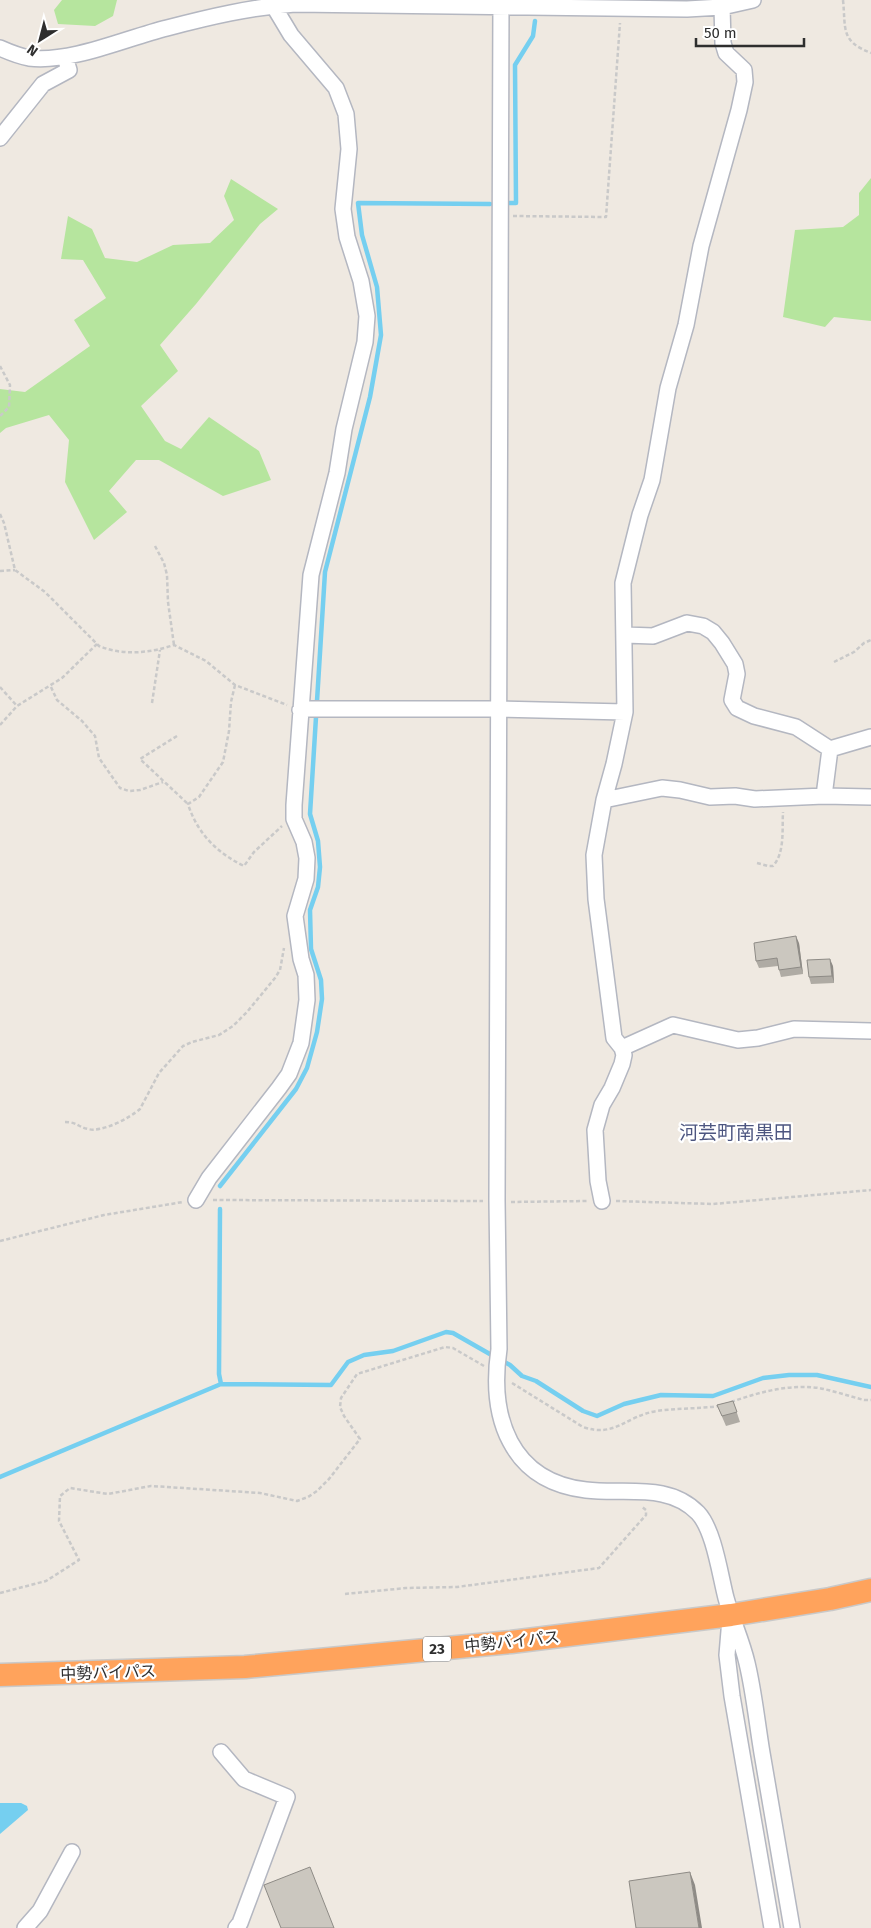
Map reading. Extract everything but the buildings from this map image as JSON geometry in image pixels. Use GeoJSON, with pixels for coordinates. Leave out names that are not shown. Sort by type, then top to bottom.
{"type":"FeatureCollection","features":[{"type":"Feature","properties":{"kind":"highway","name":"中勢バイパス"},"geometry":{"type":"LineString","coordinates":[[0,1675],[245,1667],[511,1642],[731,1615],[830,1599],[871,1590]]}},
{"type":"Feature","properties":{"kind":"street"},"geometry":{"type":"LineString","coordinates":[[0,48],[28,58],[66,56],[166,28],[264,4],[500,3],[687,9],[722,7],[753,0]]}},
{"type":"Feature","properties":{"kind":"street"},"geometry":{"type":"LineString","coordinates":[[500,3],[497,1200],[499,1350],[495,1373],[499,1406],[506,1437],[515,1451],[545,1478],[565,1487],[586,1490],[646,1491],[664,1494],[678,1498],[699,1514],[712,1539],[731,1615],[747,1664],[792,1928]]}},
{"type":"Feature","properties":{"kind":"street"},"geometry":{"type":"LineString","coordinates":[[196,1200],[209,1178],[279,1088],[294,1062],[300,1043],[308,990],[301,959],[295,916],[306,879],[307,858],[304,842],[295,820],[294,805],[304,709],[303,697],[311,575],[337,473],[344,429],[365,342],[367,316],[361,281],[348,238],[344,209],[350,149],[346,114],[336,88],[264,4]]}},
{"type":"Feature","properties":{"kind":"street"},"geometry":{"type":"LineString","coordinates":[[602,1201],[598,1181],[595,1130],[602,1105],[612,1088],[624,1054],[614,1038],[594,874],[594,855],[604,800],[614,764],[624,712],[625,635],[623,583],[640,515],[652,480],[668,388],[686,324],[702,246],[745,82],[744,70],[726,53],[722,42],[722,7]]}},
{"type":"Feature","properties":{"kind":"street"},"geometry":{"type":"LineString","coordinates":[[0,138],[43,84],[69,70],[66,56]]}},
{"type":"Feature","properties":{"kind":"street"},"geometry":{"type":"LineString","coordinates":[[625,635],[653,636],[687,623],[703,626],[713,632],[735,664],[737,674],[732,700],[736,708],[754,716],[796,727],[830,749],[871,737]]}},
{"type":"Feature","properties":{"kind":"street"},"geometry":{"type":"LineString","coordinates":[[304,709],[498,709],[624,712]]}},
{"type":"Feature","properties":{"kind":"street"},"geometry":{"type":"LineString","coordinates":[[824,796],[830,749]]}},
{"type":"Feature","properties":{"kind":"street"},"geometry":{"type":"LineString","coordinates":[[604,800],[662,788],[710,797],[736,796],[755,799],[824,796],[871,797]]}},
{"type":"Feature","properties":{"kind":"street"},"geometry":{"type":"LineString","coordinates":[[622,1048],[673,1025],[738,1040],[758,1038],[794,1029],[871,1031]]}},
{"type":"Feature","properties":{"kind":"street"},"geometry":{"type":"LineString","coordinates":[[731,1615],[727,1655],[732,1696],[772,1928]]}},
{"type":"Feature","properties":{"kind":"street"},"geometry":{"type":"LineString","coordinates":[[221,1752],[244,1779],[287,1798],[240,1923],[236,1928]]}},
{"type":"Feature","properties":{"kind":"street"},"geometry":{"type":"LineString","coordinates":[[25,1928],[40,1911],[72,1852]]}},
{"type":"Feature","properties":{"kind":"path"},"geometry":{"type":"LineString","coordinates":[[843,0],[846,36],[855,46],[871,53]]}},
{"type":"Feature","properties":{"kind":"path"},"geometry":{"type":"LineString","coordinates":[[499,215],[606,217],[621,8]]}},
{"type":"Feature","properties":{"kind":"path"},"geometry":{"type":"LineString","coordinates":[[0,366],[10,385],[9,407],[0,416]]}},
{"type":"Feature","properties":{"kind":"path"},"geometry":{"type":"LineString","coordinates":[[0,514],[4,523],[15,570]]}},
{"type":"Feature","properties":{"kind":"path"},"geometry":{"type":"LineString","coordinates":[[156,546],[167,575],[168,602],[174,645]]}},
{"type":"Feature","properties":{"kind":"path"},"geometry":{"type":"LineString","coordinates":[[0,571],[15,570],[45,592],[97,644],[108,650],[128,652],[160,650],[174,645],[206,661],[235,685],[304,709]]}},
{"type":"Feature","properties":{"kind":"path"},"geometry":{"type":"LineString","coordinates":[[834,662],[854,652],[864,643],[871,640]]}},
{"type":"Feature","properties":{"kind":"path"},"geometry":{"type":"LineString","coordinates":[[0,725],[17,706],[50,687],[72,670],[97,644]]}},
{"type":"Feature","properties":{"kind":"path"},"geometry":{"type":"LineString","coordinates":[[152,703],[160,650]]}},
{"type":"Feature","properties":{"kind":"path"},"geometry":{"type":"LineString","coordinates":[[188,804],[198,797],[224,762],[230,731],[231,702],[235,685]]}},
{"type":"Feature","properties":{"kind":"path"},"geometry":{"type":"LineString","coordinates":[[0,687],[17,706]]}},
{"type":"Feature","properties":{"kind":"path"},"geometry":{"type":"LineString","coordinates":[[50,687],[57,700],[82,721],[95,736],[99,758],[120,788],[129,791],[140,790],[163,782]]}},
{"type":"Feature","properties":{"kind":"path"},"geometry":{"type":"LineString","coordinates":[[177,736],[140,759],[188,804],[192,816],[214,848],[244,866],[254,852],[275,831],[295,820]]}},
{"type":"Feature","properties":{"kind":"path"},"geometry":{"type":"LineString","coordinates":[[757,863],[773,866],[780,852],[783,812],[782,798]]}},
{"type":"Feature","properties":{"kind":"path"},"geometry":{"type":"LineString","coordinates":[[65,1122],[74,1122],[87,1129],[96,1130],[108,1127],[135,1114],[140,1109],[160,1073],[184,1046],[219,1035],[247,1012],[280,970],[286,941]]}},
{"type":"Feature","properties":{"kind":"path"},"geometry":{"type":"LineString","coordinates":[[0,1241],[104,1215],[196,1200],[497,1200],[542,1203],[602,1201],[713,1204],[871,1190]]}},
{"type":"Feature","properties":{"kind":"path"},"geometry":{"type":"LineString","coordinates":[[0,1593],[46,1582],[79,1560],[59,1521],[60,1496],[70,1488],[108,1494],[151,1486],[260,1492],[297,1501],[308,1497],[335,1472],[360,1439],[340,1407],[341,1398],[356,1374],[445,1348],[453,1348],[579,1425],[594,1431],[611,1430],[632,1418],[656,1411],[722,1406]]}},
{"type":"Feature","properties":{"kind":"path"},"geometry":{"type":"LineString","coordinates":[[731,1402],[769,1390],[790,1387],[818,1388],[864,1400],[871,1400]]}},
{"type":"Feature","properties":{"kind":"path"},"geometry":{"type":"LineString","coordinates":[[345,1594],[406,1588],[457,1587],[599,1568],[646,1515],[646,1510],[642,1506],[633,1506]]}},
{"type":"Feature","properties":{"kind":"green space"},"geometry":{"type":"Polygon","coordinates":[[[62,0],[117,0],[113,16],[95,26],[58,24],[54,10],[62,0]]]}},
{"type":"Feature","properties":{"kind":"green space"},"geometry":{"type":"Polygon","coordinates":[[[871,178],[871,321],[834,317],[825,327],[783,317],[795,230],[843,227],[859,215],[859,193],[871,178]]]}},
{"type":"Feature","properties":{"kind":"green space"},"geometry":{"type":"Polygon","coordinates":[[[231,179],[278,209],[260,224],[196,304],[160,345],[178,371],[141,406],[165,441],[181,449],[209,417],[259,451],[271,480],[223,496],[159,460],[136,460],[109,491],[127,512],[94,540],[65,482],[69,440],[49,415],[6,428],[0,433],[0,389],[25,392],[90,346],[74,320],[106,298],[83,260],[61,259],[68,216],[92,229],[105,258],[137,262],[173,245],[210,243],[234,220],[224,196],[231,179]]]}},
{"type":"Feature","properties":{"kind":"water"},"geometry":{"type":"Polygon","coordinates":[[[0,1803],[21,1803],[27,1806],[28,1810],[0,1834],[0,1803]]]}},
{"type":"Feature","properties":{"kind":"waterway"},"geometry":{"type":"LineString","coordinates":[[505,203],[516,203],[515,65],[533,36],[535,21]]}},
{"type":"Feature","properties":{"kind":"waterway"},"geometry":{"type":"LineString","coordinates":[[220,1186],[296,1089],[307,1068],[317,1032],[322,999],[321,980],[311,949],[310,910],[318,887],[320,867],[318,841],[310,814],[325,572],[370,397],[381,335],[377,287],[362,235],[358,203],[490,204]]}},
{"type":"Feature","properties":{"kind":"waterway"},"geometry":{"type":"LineString","coordinates":[[220,1209],[219,1374],[221,1384]]}},
{"type":"Feature","properties":{"kind":"waterway"},"geometry":{"type":"LineString","coordinates":[[0,1477],[221,1384],[331,1385],[348,1362],[364,1355],[393,1351],[446,1332],[453,1333],[495,1357]]}},
{"type":"Feature","properties":{"kind":"waterway"},"geometry":{"type":"LineString","coordinates":[[501,1360],[522,1376],[536,1381],[583,1411],[597,1416],[624,1404],[661,1395],[713,1396],[763,1378],[789,1375],[817,1375],[871,1387]]}},
{"type":"Feature","properties":{"kind":"district","name":"河芸町南黒田"},"geometry":{"type":"Point","coordinates":[736,1132]}}]}
